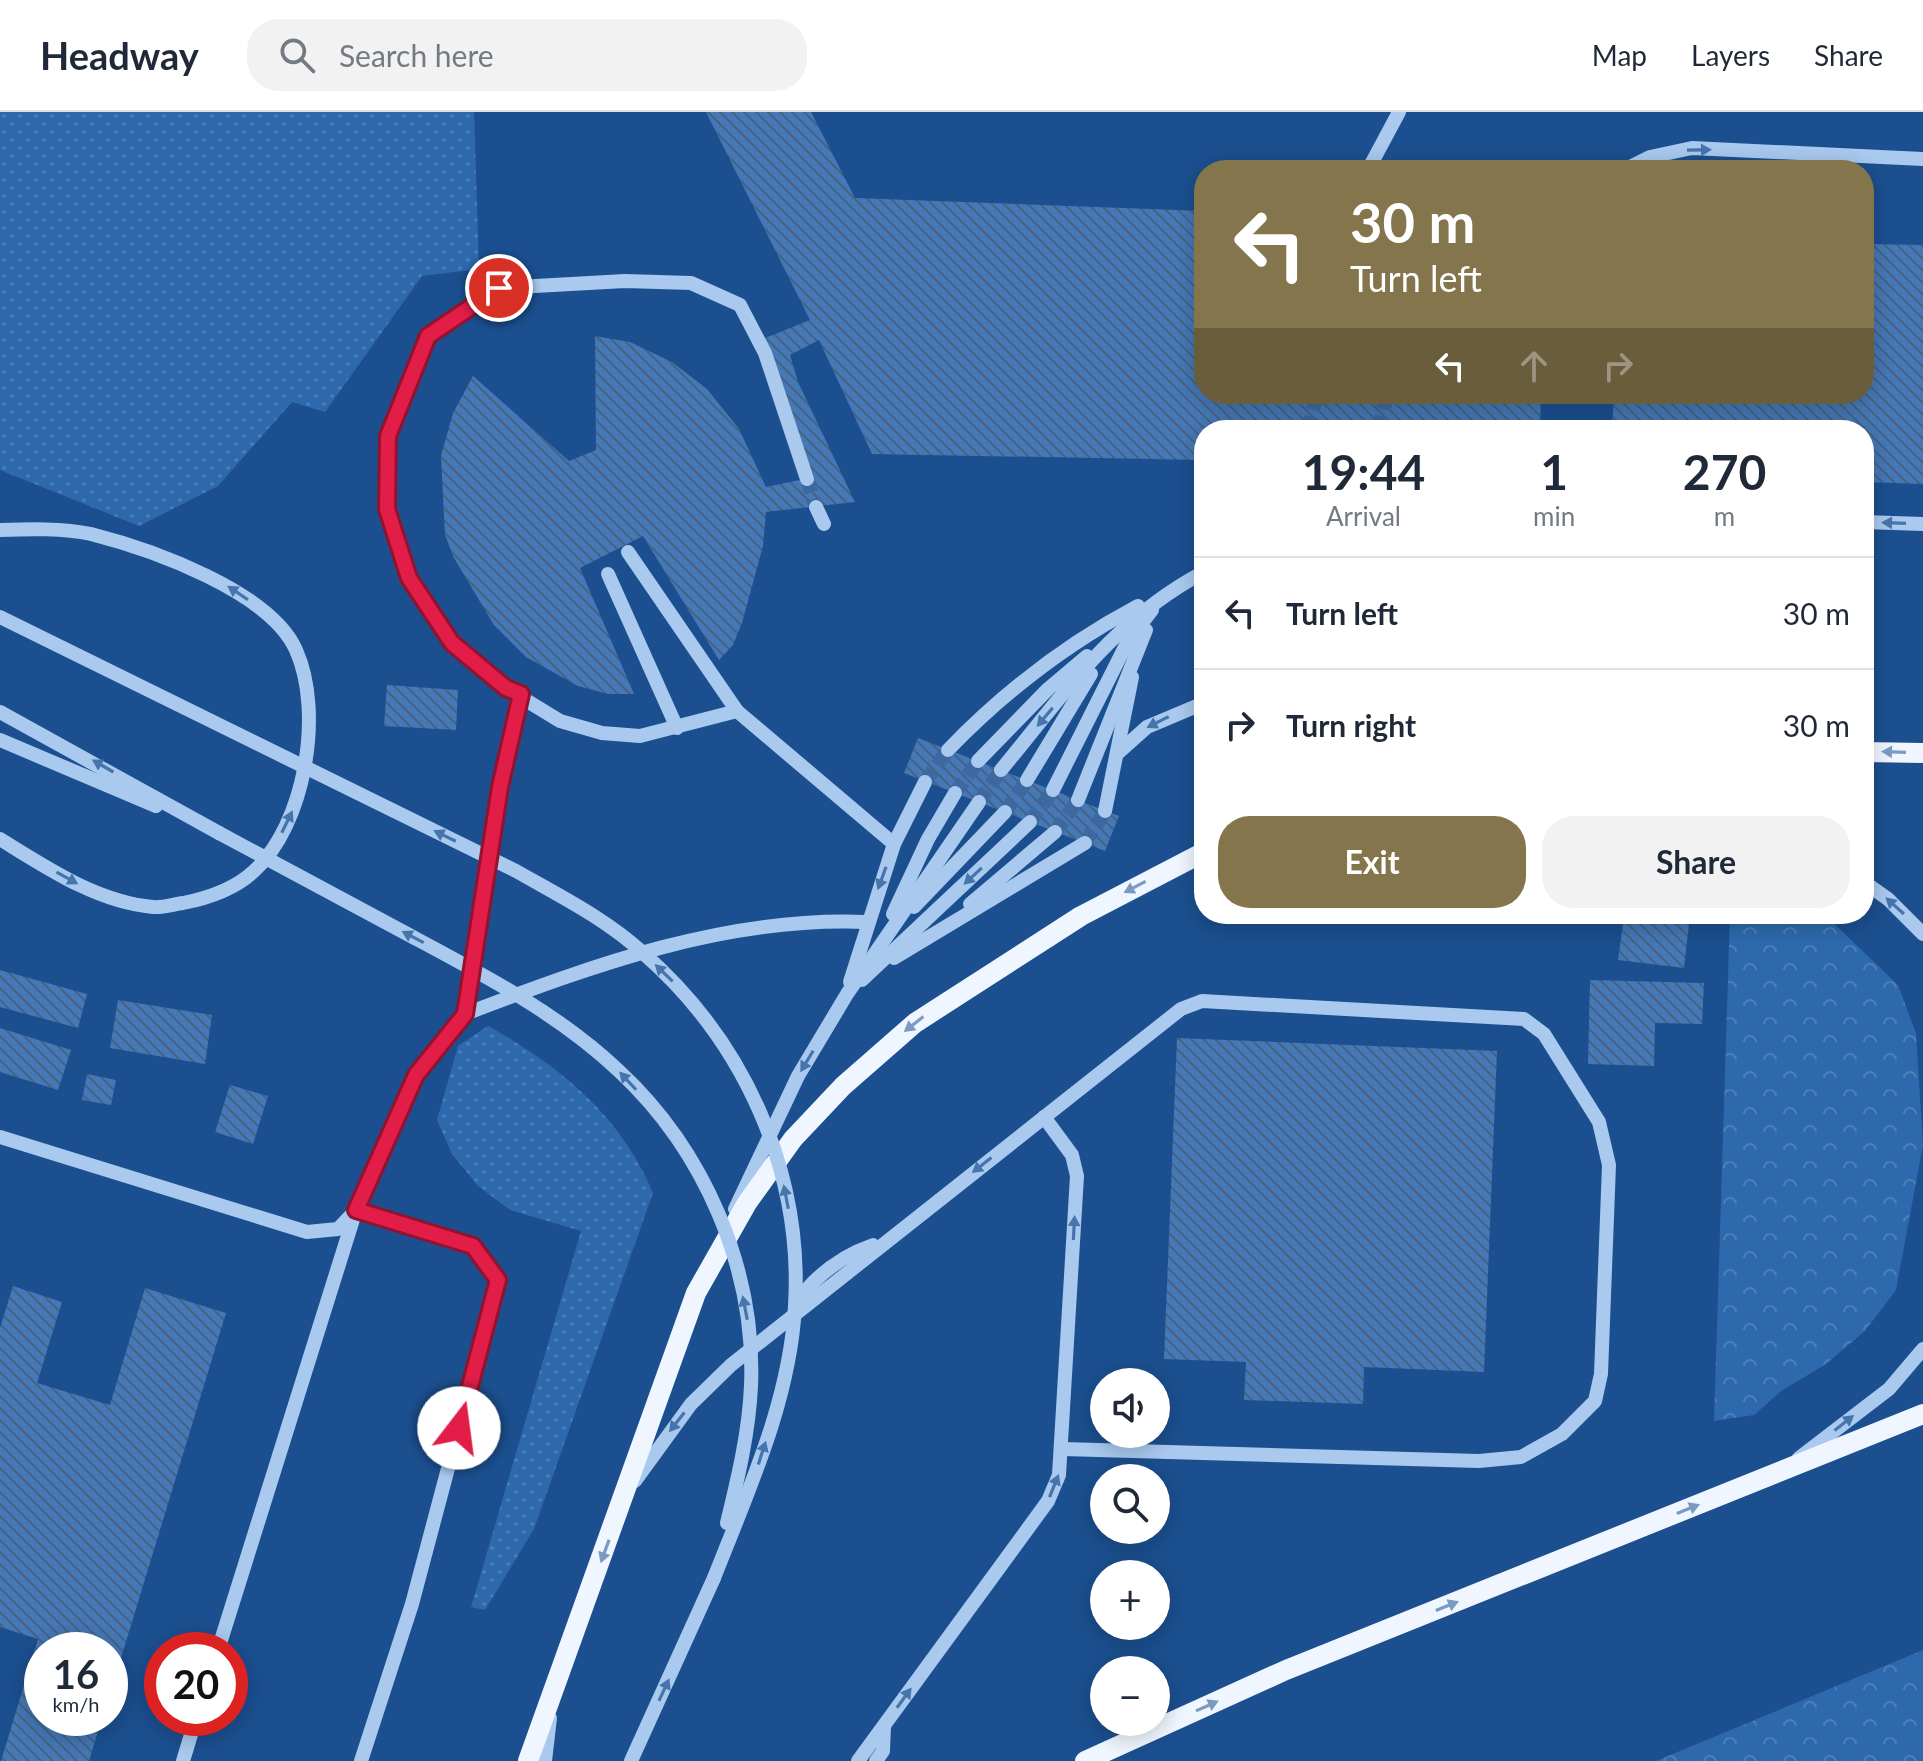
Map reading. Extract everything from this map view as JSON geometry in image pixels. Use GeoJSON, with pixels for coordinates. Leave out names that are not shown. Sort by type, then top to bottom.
{"type":"FeatureCollection","features":[{"type":"Feature","properties":{"kind":"main road"},"geometry":{"type":"LineString","coordinates":[[1874,752],[1923,753]]}},
{"type":"Feature","properties":{"kind":"main road"},"geometry":{"type":"LineString","coordinates":[[528,1761],[696,1293],[747,1203],[793,1139],[843,1086],[915,1023],[1081,916],[1194,857]]}},
{"type":"Feature","properties":{"kind":"main road"},"geometry":{"type":"LineString","coordinates":[[1085,1761],[1286,1670],[1923,1414]]}},
{"type":"Feature","properties":{"kind":"street"},"geometry":{"type":"LineString","coordinates":[[1373,160],[1398,112]]}},
{"type":"Feature","properties":{"kind":"street"},"geometry":{"type":"LineString","coordinates":[[1644,160],[1692,148],[1923,159]]}},
{"type":"Feature","properties":{"kind":"street"},"geometry":{"type":"LineString","coordinates":[[737,711],[640,736],[602,733],[560,721],[521,694],[506,688],[452,643],[409,578],[387,509],[388,436],[428,336],[499,288],[625,281],[691,283],[740,305],[765,353],[807,479]]}},
{"type":"Feature","properties":{"kind":"street"},"geometry":{"type":"LineString","coordinates":[[816,507],[824,524]]}},
{"type":"Feature","properties":{"kind":"street"},"geometry":{"type":"LineString","coordinates":[[0,517],[23,529]]}},
{"type":"Feature","properties":{"kind":"street"},"geometry":{"type":"LineString","coordinates":[[1874,522],[1923,524]]}},
{"type":"Feature","properties":{"kind":"street"},"geometry":{"type":"LineString","coordinates":[[0,530],[89,534],[224,584],[272,616],[296,650],[309,701],[307,754],[290,822],[254,871],[211,898],[155,908],[99,895],[0,839]]}},
{"type":"Feature","properties":{"kind":"street"},"geometry":{"type":"LineString","coordinates":[[628,552],[737,711],[894,844]]}},
{"type":"Feature","properties":{"kind":"street"},"geometry":{"type":"LineString","coordinates":[[608,574],[677,728]]}},
{"type":"Feature","properties":{"kind":"street"},"geometry":{"type":"LineString","coordinates":[[948,750],[1017,686],[1105,623],[1194,577]]}},
{"type":"Feature","properties":{"kind":"street"},"geometry":{"type":"LineString","coordinates":[[978,761],[1048,689],[1167,591]]}},
{"type":"Feature","properties":{"kind":"street"},"geometry":{"type":"LineString","coordinates":[[1078,800],[1137,646],[1167,591]]}},
{"type":"Feature","properties":{"kind":"street"},"geometry":{"type":"LineString","coordinates":[[1053,790],[1128,641],[1167,591]]}},
{"type":"Feature","properties":{"kind":"street"},"geometry":{"type":"LineString","coordinates":[[0,617],[516,871],[585,910],[642,951],[685,993],[725,1044],[752,1092],[773,1142],[793,1240],[796,1307],[786,1366],[771,1425],[714,1578],[631,1761]]}},
{"type":"Feature","properties":{"kind":"street"},"geometry":{"type":"LineString","coordinates":[[1001,770],[1115,633]]}},
{"type":"Feature","properties":{"kind":"street"},"geometry":{"type":"LineString","coordinates":[[1027,780],[1115,633]]}},
{"type":"Feature","properties":{"kind":"street"},"geometry":{"type":"LineString","coordinates":[[1105,811],[1119,752],[1137,646]]}},
{"type":"Feature","properties":{"kind":"street"},"geometry":{"type":"LineString","coordinates":[[224,1632],[356,1210],[416,1075],[465,1014],[500,787],[521,694]]}},
{"type":"Feature","properties":{"kind":"street"},"geometry":{"type":"LineString","coordinates":[[1119,752],[1147,727],[1194,707]]}},
{"type":"Feature","properties":{"kind":"street"},"geometry":{"type":"LineString","coordinates":[[0,712],[522,998],[620,1071],[656,1110],[687,1152],[711,1197],[733,1252],[748,1317],[751,1385],[741,1469],[714,1578]]}},
{"type":"Feature","properties":{"kind":"street"},"geometry":{"type":"LineString","coordinates":[[0,740],[219,833]]}},
{"type":"Feature","properties":{"kind":"street"},"geometry":{"type":"LineString","coordinates":[[847,994],[867,922],[894,844],[925,782]]}},
{"type":"Feature","properties":{"kind":"street"},"geometry":{"type":"LineString","coordinates":[[882,940],[907,880],[955,793]]}},
{"type":"Feature","properties":{"kind":"street"},"geometry":{"type":"LineString","coordinates":[[696,1293],[798,1076],[882,940],[979,802]]}},
{"type":"Feature","properties":{"kind":"street"},"geometry":{"type":"LineString","coordinates":[[882,940],[1005,812]]}},
{"type":"Feature","properties":{"kind":"street"},"geometry":{"type":"LineString","coordinates":[[847,994],[1030,822]]}},
{"type":"Feature","properties":{"kind":"street"},"geometry":{"type":"LineString","coordinates":[[938,932],[1055,832]]}},
{"type":"Feature","properties":{"kind":"street"},"geometry":{"type":"LineString","coordinates":[[871,972],[1085,843]]}},
{"type":"Feature","properties":{"kind":"street"},"geometry":{"type":"LineString","coordinates":[[1874,889],[1923,934]]}},
{"type":"Feature","properties":{"kind":"street"},"geometry":{"type":"LineString","coordinates":[[465,1014],[587,967],[669,945],[817,920],[867,922]]}},
{"type":"Feature","properties":{"kind":"street"},"geometry":{"type":"LineString","coordinates":[[625,1496],[691,1404],[786,1318],[1181,1009],[1202,1001],[1524,1019],[1544,1034],[1599,1122],[1609,1165],[1601,1374],[1595,1401],[1562,1434],[1521,1457],[1479,1461],[1063,1449]]}},
{"type":"Feature","properties":{"kind":"street"},"geometry":{"type":"LineString","coordinates":[[858,1761],[1048,1501],[1059,1475],[1063,1449],[1077,1176],[1072,1155],[1044,1117]]}},
{"type":"Feature","properties":{"kind":"street"},"geometry":{"type":"LineString","coordinates":[[0,1137],[307,1232],[338,1229],[356,1210]]}},
{"type":"Feature","properties":{"kind":"street"},"geometry":{"type":"LineString","coordinates":[[356,1210],[473,1246],[498,1280],[412,1604],[361,1761]]}},
{"type":"Feature","properties":{"kind":"street"},"geometry":{"type":"LineString","coordinates":[[1782,1471],[1889,1389],[1923,1349]]}},
{"type":"Feature","properties":{"kind":"street"},"geometry":{"type":"LineString","coordinates":[[545,1761],[553,1694]]}},
{"type":"Feature","properties":{"kind":"street"},"geometry":{"type":"LineString","coordinates":[[876,1761],[883,1751],[884,1726]]}},
{"type":"Feature","properties":{"kind":"street"},"geometry":{"type":"LineString","coordinates":[[183,1761],[191,1736]]}},
{"type":"Feature","properties":{"kind":"green space"},"geometry":{"type":"Polygon","coordinates":[[[0,112],[474,112],[479,269],[422,276],[325,412],[292,402],[218,486],[139,526],[0,470],[0,112]]]}},
{"type":"Feature","properties":{"kind":"green space"},"geometry":{"type":"Polygon","coordinates":[[[1730,924],[1834,924],[1898,985],[1916,1033],[1923,1145],[1896,1290],[1865,1331],[1826,1364],[1781,1391],[1754,1415],[1714,1421],[1730,924]]]}},
{"type":"Feature","properties":{"kind":"green space"},"geometry":{"type":"Polygon","coordinates":[[[488,1026],[539,1058],[586,1096],[624,1140],[653,1193],[534,1529],[485,1610],[471,1607],[581,1231],[510,1210],[478,1186],[452,1154],[437,1120],[458,1046],[488,1026]]]}},
{"type":"Feature","properties":{"kind":"green space"},"geometry":{"type":"Polygon","coordinates":[[[1923,1650],[1923,1761],[1656,1761],[1923,1650]]]}},
{"type":"Feature","properties":{"kind":"building"},"geometry":{"type":"Polygon","coordinates":[[[706,112],[811,112],[855,198],[1194,211],[1194,404],[1541,404],[1540,420],[1194,420],[1194,460],[872,454],[819,340],[790,355],[798,382],[855,502],[766,512],[763,546],[733,645],[719,660],[643,536],[580,568],[634,694],[608,694],[578,686],[526,657],[494,625],[454,558],[445,535],[441,456],[453,413],[473,376],[569,461],[596,450],[595,336],[630,342],[672,362],[707,389],[739,429],[766,487],[814,477],[765,338],[810,320],[706,112]]]}},
{"type":"Feature","properties":{"kind":"building"},"geometry":{"type":"Polygon","coordinates":[[[1874,244],[1923,245],[1923,484],[1874,482],[1874,420],[1613,420],[1613,404],[1874,404],[1874,244]]]}},
{"type":"Feature","properties":{"kind":"building"},"geometry":{"type":"Polygon","coordinates":[[[387,685],[458,690],[456,730],[384,726],[387,685]]]}},
{"type":"Feature","properties":{"kind":"building"},"geometry":{"type":"Polygon","coordinates":[[[918,738],[1119,816],[1105,851],[904,773],[918,738]]]}},
{"type":"Feature","properties":{"kind":"building"},"geometry":{"type":"Polygon","coordinates":[[[1623,924],[1689,924],[1684,968],[1618,960],[1623,924]]]}},
{"type":"Feature","properties":{"kind":"building"},"geometry":{"type":"Polygon","coordinates":[[[0,970],[87,994],[78,1028],[0,1007],[0,970]]]}},
{"type":"Feature","properties":{"kind":"building"},"geometry":{"type":"Polygon","coordinates":[[[1590,980],[1704,983],[1702,1024],[1655,1023],[1654,1066],[1588,1064],[1590,980]]]}},
{"type":"Feature","properties":{"kind":"building"},"geometry":{"type":"Polygon","coordinates":[[[118,1000],[212,1015],[205,1064],[110,1048],[118,1000]]]}},
{"type":"Feature","properties":{"kind":"building"},"geometry":{"type":"Polygon","coordinates":[[[0,1028],[71,1050],[58,1090],[0,1072],[0,1028]]]}},
{"type":"Feature","properties":{"kind":"building"},"geometry":{"type":"Polygon","coordinates":[[[1177,1038],[1497,1051],[1484,1372],[1364,1367],[1363,1404],[1244,1400],[1246,1362],[1164,1359],[1177,1038]]]}},
{"type":"Feature","properties":{"kind":"building"},"geometry":{"type":"Polygon","coordinates":[[[87,1074],[116,1080],[111,1105],[82,1100],[87,1074]]]}},
{"type":"Feature","properties":{"kind":"building"},"geometry":{"type":"Polygon","coordinates":[[[230,1085],[268,1096],[253,1144],[215,1132],[230,1085]]]}},
{"type":"Feature","properties":{"kind":"building"},"geometry":{"type":"Polygon","coordinates":[[[13,1286],[62,1302],[37,1383],[110,1405],[145,1288],[226,1313],[128,1635],[128,1632],[24,1632],[24,1635],[0,1627],[0,1328],[13,1286]]]}},
{"type":"Feature","properties":{"kind":"building"},"geometry":{"type":"Polygon","coordinates":[[[24,1685],[24,1736],[97,1736],[89,1761],[1,1761],[24,1685]]]}},
{"type":"Feature","properties":{"kind":"tunnel"},"geometry":{"type":"LineString","coordinates":[[1310,420],[1314,404]]}},
{"type":"Feature","properties":{"kind":"tunnel"},"geometry":{"type":"LineString","coordinates":[[1381,420],[1385,404]]}},
{"type":"Feature","properties":{"kind":"tunnel"},"geometry":{"type":"LineString","coordinates":[[807,479],[816,507]]}},
{"type":"Feature","properties":{"kind":"tunnel"},"geometry":{"type":"LineString","coordinates":[[925,782],[948,750]]}},
{"type":"Feature","properties":{"kind":"tunnel"},"geometry":{"type":"LineString","coordinates":[[955,793],[978,761]]}},
{"type":"Feature","properties":{"kind":"tunnel"},"geometry":{"type":"LineString","coordinates":[[979,802],[1001,770]]}},
{"type":"Feature","properties":{"kind":"tunnel"},"geometry":{"type":"LineString","coordinates":[[1005,812],[1027,780]]}},
{"type":"Feature","properties":{"kind":"tunnel"},"geometry":{"type":"LineString","coordinates":[[1030,822],[1053,790]]}},
{"type":"Feature","properties":{"kind":"tunnel"},"geometry":{"type":"LineString","coordinates":[[1055,832],[1078,800]]}},
{"type":"Feature","properties":{"kind":"tunnel"},"geometry":{"type":"LineString","coordinates":[[1085,843],[1105,811]]}},
{"type":"Feature","properties":{"kind":"route"},"geometry":{"type":"LineString","coordinates":[[459,1428],[498,1280],[473,1246],[356,1210],[416,1075],[465,1014],[500,787],[521,694],[506,688],[452,643],[409,578],[387,509],[388,436],[428,336],[499,288]]}}]}
